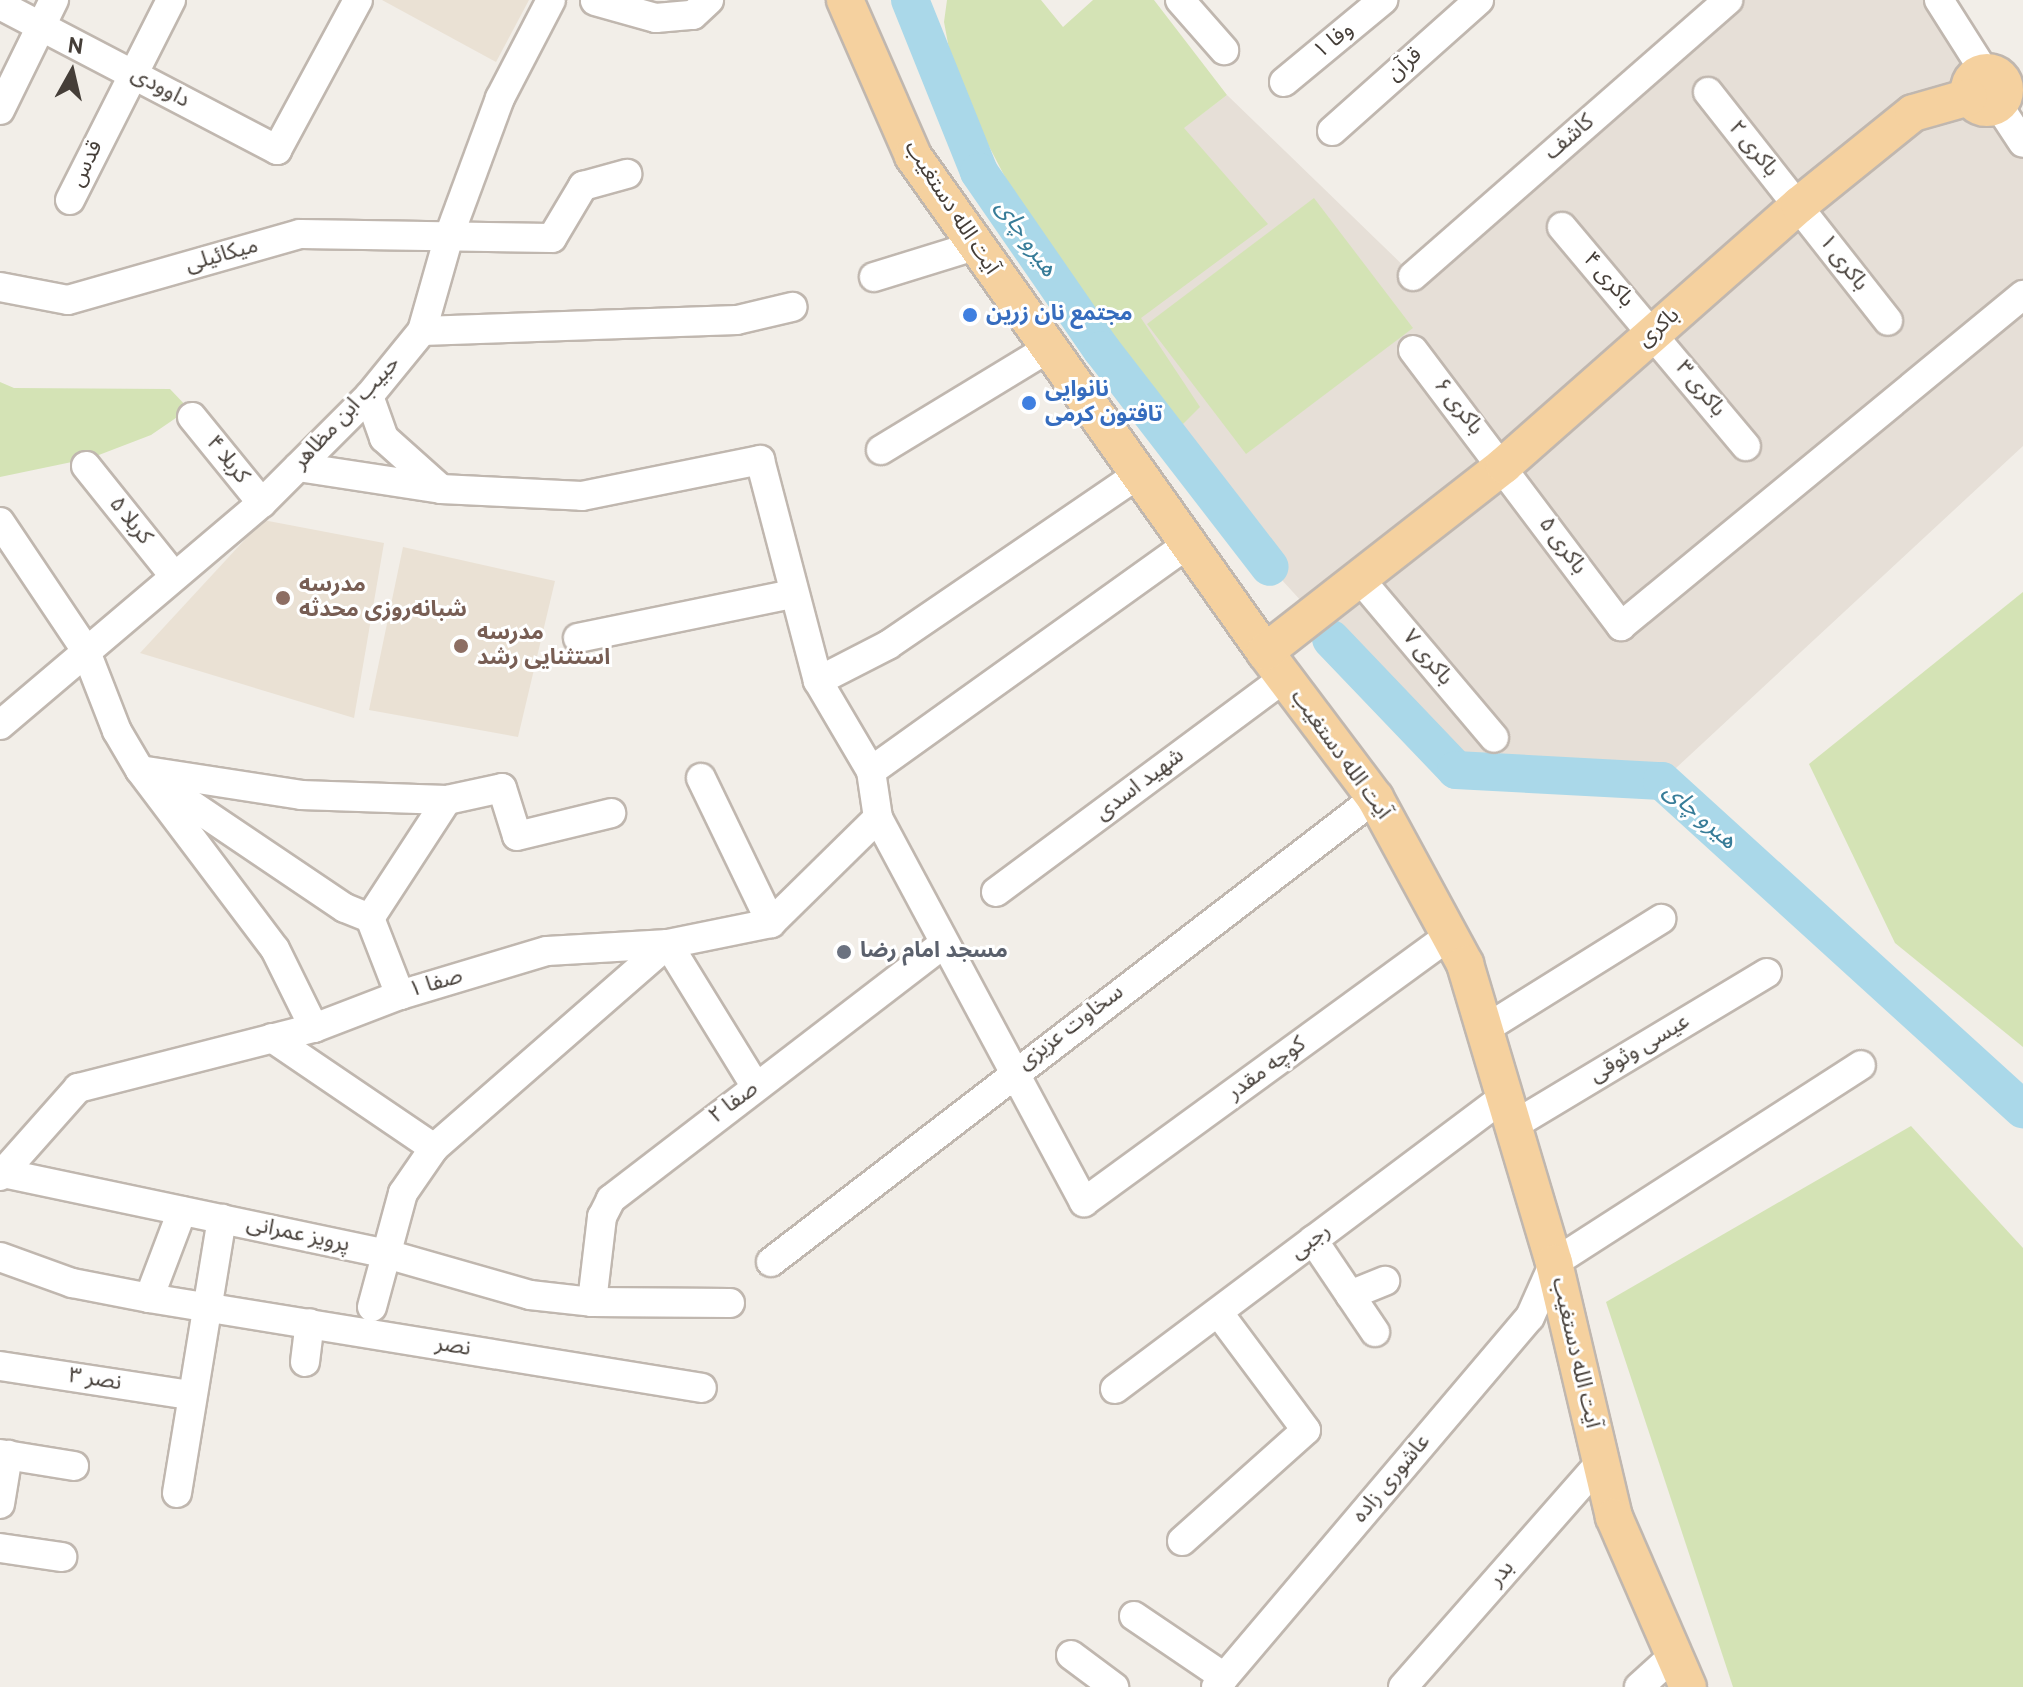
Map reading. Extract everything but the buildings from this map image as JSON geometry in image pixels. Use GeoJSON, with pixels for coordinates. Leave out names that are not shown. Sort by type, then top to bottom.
{"type":"FeatureCollection","features":[{"type":"Feature","properties":{"kind":"main road","name":"آیت الله دستغیب"},"geometry":{"type":"LineString","coordinates":[[845,0],[913,156],[1274,665],[1375,798],[1465,964],[1554,1263],[1614,1517],[1680,1672]]}},
{"type":"Feature","properties":{"kind":"main road","name":"باکری"},"geometry":{"type":"LineString","coordinates":[[1274,665],[1359,578],[1504,465],[1799,205],[1913,113],[1996,91]]}},
{"type":"Feature","properties":{"kind":"street"},"geometry":{"type":"LineString","coordinates":[[0,110],[54,0]]}},
{"type":"Feature","properties":{"kind":"street","name":"قدس"},"geometry":{"type":"LineString","coordinates":[[70,200],[171,0]]}},
{"type":"Feature","properties":{"kind":"street","name":"داوودی"},"geometry":{"type":"LineString","coordinates":[[0,5],[277,150],[358,0]]}},
{"type":"Feature","properties":{"kind":"street","name":"حبیب ابن مظاهر"},"geometry":{"type":"LineString","coordinates":[[0,725],[85,649],[262,503],[369,396],[422,331],[449,236],[500,98],[551,0]]}},
{"type":"Feature","properties":{"kind":"street"},"geometry":{"type":"LineString","coordinates":[[595,1],[656,18],[693,15],[709,0]]}},
{"type":"Feature","properties":{"kind":"street"},"geometry":{"type":"LineString","coordinates":[[1180,0],[1224,50]]}},
{"type":"Feature","properties":{"kind":"street","name":"وفا ۱"},"geometry":{"type":"LineString","coordinates":[[1284,82],[1383,0]]}},
{"type":"Feature","properties":{"kind":"street","name":"قرآن"},"geometry":{"type":"LineString","coordinates":[[1332,131],[1479,0]]}},
{"type":"Feature","properties":{"kind":"street","name":"کاشف"},"geometry":{"type":"LineString","coordinates":[[1413,276],[1728,0]]}},
{"type":"Feature","properties":{"kind":"street"},"geometry":{"type":"LineString","coordinates":[[1939,0],[1996,91],[2023,143]]}},
{"type":"Feature","properties":{"kind":"street","name":"باکری ۲"},"geometry":{"type":"LineString","coordinates":[[1708,92],[1799,205]]}},
{"type":"Feature","properties":{"kind":"street","name":"میکائیلی"},"geometry":{"type":"LineString","coordinates":[[0,287],[68,300],[300,234],[552,238],[583,186],[627,174]]}},
{"type":"Feature","properties":{"kind":"street","name":"باکری ۱"},"geometry":{"type":"LineString","coordinates":[[1799,205],[1888,321]]}},
{"type":"Feature","properties":{"kind":"street","name":"باکری ۴"},"geometry":{"type":"LineString","coordinates":[[1562,227],[1654,332]]}},
{"type":"Feature","properties":{"kind":"street"},"geometry":{"type":"LineString","coordinates":[[874,277],[974,246]]}},
{"type":"Feature","properties":{"kind":"street","name":"باکری ۵"},"geometry":{"type":"LineString","coordinates":[[1504,465],[1621,626],[2023,295]]}},
{"type":"Feature","properties":{"kind":"street"},"geometry":{"type":"LineString","coordinates":[[422,331],[737,320],[792,307]]}},
{"type":"Feature","properties":{"kind":"street","name":"باکری ۳"},"geometry":{"type":"LineString","coordinates":[[1654,332],[1746,446]]}},
{"type":"Feature","properties":{"kind":"street"},"geometry":{"type":"LineString","coordinates":[[881,450],[1049,348]]}},
{"type":"Feature","properties":{"kind":"street","name":"باکری ۶"},"geometry":{"type":"LineString","coordinates":[[1413,350],[1504,465]]}},
{"type":"Feature","properties":{"kind":"street"},"geometry":{"type":"LineString","coordinates":[[369,396],[384,438],[441,489]]}},
{"type":"Feature","properties":{"kind":"street","name":"کربلا ۴"},"geometry":{"type":"LineString","coordinates":[[192,417],[262,503]]}},
{"type":"Feature","properties":{"kind":"street"},"geometry":{"type":"LineString","coordinates":[[298,467],[441,489],[582,496],[760,460],[818,681],[871,771],[878,818],[1011,1073]]}},
{"type":"Feature","properties":{"kind":"street","name":"کربلا ۵"},"geometry":{"type":"LineString","coordinates":[[86,466],[174,576]]}},
{"type":"Feature","properties":{"kind":"street"},"geometry":{"type":"LineString","coordinates":[[818,681],[888,645],[1139,474]]}},
{"type":"Feature","properties":{"kind":"street"},"geometry":{"type":"LineString","coordinates":[[0,522],[85,649],[117,731],[140,770],[275,949],[314,1028]]}},
{"type":"Feature","properties":{"kind":"street"},"geometry":{"type":"LineString","coordinates":[[871,771],[1188,544]]}},
{"type":"Feature","properties":{"kind":"street","name":"باکری ۷"},"geometry":{"type":"LineString","coordinates":[[1359,578],[1494,738]]}},
{"type":"Feature","properties":{"kind":"street"},"geometry":{"type":"LineString","coordinates":[[578,638],[793,594]]}},
{"type":"Feature","properties":{"kind":"street","name":"شهید اسدی"},"geometry":{"type":"LineString","coordinates":[[996,892],[1274,665]]}},
{"type":"Feature","properties":{"kind":"street"},"geometry":{"type":"LineString","coordinates":[[140,770],[301,795],[447,800],[502,788],[517,836],[611,813]]}},
{"type":"Feature","properties":{"kind":"street"},"geometry":{"type":"LineString","coordinates":[[140,770],[345,908],[370,918],[400,995]]}},
{"type":"Feature","properties":{"kind":"street"},"geometry":{"type":"LineString","coordinates":[[701,778],[771,923],[878,818]]}},
{"type":"Feature","properties":{"kind":"street","name":"سخاوت عزیزی"},"geometry":{"type":"LineString","coordinates":[[771,1262],[1011,1073],[1375,798]]}},
{"type":"Feature","properties":{"kind":"street"},"geometry":{"type":"LineString","coordinates":[[370,918],[447,800]]}},
{"type":"Feature","properties":{"kind":"street"},"geometry":{"type":"LineString","coordinates":[[1485,1029],[1661,919]]}},
{"type":"Feature","properties":{"kind":"street","name":"صفا ۱"},"geometry":{"type":"LineString","coordinates":[[1,1174],[78,1088],[314,1028],[400,995],[547,951],[668,944],[771,923]]}},
{"type":"Feature","properties":{"kind":"street","name":"کوچه مقدر"},"geometry":{"type":"LineString","coordinates":[[1011,1073],[1084,1202],[1450,935]]}},
{"type":"Feature","properties":{"kind":"street"},"geometry":{"type":"LineString","coordinates":[[372,1307],[383,1253],[403,1193],[434,1148],[668,944],[756,1087]]}},
{"type":"Feature","properties":{"kind":"street","name":"صفا ۲"},"geometry":{"type":"LineString","coordinates":[[592,1302],[605,1207],[943,944]]}},
{"type":"Feature","properties":{"kind":"street","name":"عیسی وثوقی"},"geometry":{"type":"LineString","coordinates":[[1510,1110],[1767,973]]}},
{"type":"Feature","properties":{"kind":"street"},"geometry":{"type":"LineString","coordinates":[[272,1038],[434,1148]]}},
{"type":"Feature","properties":{"kind":"street"},"geometry":{"type":"LineString","coordinates":[[1554,1263],[1861,1065]]}},
{"type":"Feature","properties":{"kind":"street","name":"رجبی"},"geometry":{"type":"LineString","coordinates":[[1115,1389],[1313,1240],[1510,1110]]}},
{"type":"Feature","properties":{"kind":"street","name":"پرویز عمرانی"},"geometry":{"type":"LineString","coordinates":[[1,1174],[383,1253],[530,1295],[592,1302],[730,1303]]}},
{"type":"Feature","properties":{"kind":"street"},"geometry":{"type":"LineString","coordinates":[[149,1298],[182,1211]]}},
{"type":"Feature","properties":{"kind":"street"},"geometry":{"type":"LineString","coordinates":[[177,1493],[189,1395],[222,1219]]}},
{"type":"Feature","properties":{"kind":"street"},"geometry":{"type":"LineString","coordinates":[[1313,1240],[1375,1332]]}},
{"type":"Feature","properties":{"kind":"street","name":"نصر"},"geometry":{"type":"LineString","coordinates":[[0,1257],[72,1283],[149,1298],[702,1388]]}},
{"type":"Feature","properties":{"kind":"street","name":"عاشوری زاده"},"geometry":{"type":"LineString","coordinates":[[1220,1682],[1530,1317],[1554,1263]]}},
{"type":"Feature","properties":{"kind":"street"},"geometry":{"type":"LineString","coordinates":[[1350,1295],[1385,1281]]}},
{"type":"Feature","properties":{"kind":"street"},"geometry":{"type":"LineString","coordinates":[[1182,1541],[1306,1430],[1218,1312]]}},
{"type":"Feature","properties":{"kind":"street"},"geometry":{"type":"LineString","coordinates":[[305,1362],[310,1323]]}},
{"type":"Feature","properties":{"kind":"street","name":"نصر ۳"},"geometry":{"type":"LineString","coordinates":[[0,1366],[189,1395]]}},
{"type":"Feature","properties":{"kind":"street"},"geometry":{"type":"LineString","coordinates":[[0,1504],[4,1454],[74,1466]]}},
{"type":"Feature","properties":{"kind":"street","name":"بدر"},"geometry":{"type":"LineString","coordinates":[[1403,1687],[1601,1462]]}},
{"type":"Feature","properties":{"kind":"street"},"geometry":{"type":"LineString","coordinates":[[0,1548],[62,1557]]}},
{"type":"Feature","properties":{"kind":"street"},"geometry":{"type":"LineString","coordinates":[[1134,1616],[1220,1682]]}},
{"type":"Feature","properties":{"kind":"street"},"geometry":{"type":"LineString","coordinates":[[1071,1655],[1114,1687]]}},
{"type":"Feature","properties":{"kind":"street"},"geometry":{"type":"LineString","coordinates":[[1639,1687],[1680,1672]]}},
{"type":"Feature","properties":{"kind":"shaded area"},"geometry":{"type":"Polygon","coordinates":[[[382,0],[529,0],[496,62],[382,0]]]}},
{"type":"Feature","properties":{"kind":"shaded area"},"geometry":{"type":"Polygon","coordinates":[[[1728,0],[1937,0],[2023,139],[2023,446],[1662,781],[1456,770],[1270,567],[1074,310],[1183,128],[1227,95],[1413,275],[1728,0]]]}},
{"type":"Feature","properties":{"kind":"shaded area","name":"مدرسه شبانه‌روزی محدثه"},"geometry":{"type":"Polygon","coordinates":[[[263,520],[384,543],[354,718],[140,653],[263,520]]]}},
{"type":"Feature","properties":{"kind":"shaded area","name":"مدرسه استثنایی رشد"},"geometry":{"type":"Polygon","coordinates":[[[403,547],[555,581],[518,737],[369,710],[403,547]]]}},
{"type":"Feature","properties":{"kind":"green space"},"geometry":{"type":"Polygon","coordinates":[[[947,0],[1041,0],[1063,27],[1093,0],[1154,0],[1227,95],[1184,128],[1268,224],[1141,318],[1200,407],[1176,431],[1029,223],[955,81],[944,22],[947,0]]]}},
{"type":"Feature","properties":{"kind":"green space"},"geometry":{"type":"Polygon","coordinates":[[[1314,198],[1413,328],[1246,454],[1147,324],[1314,198]]]}},
{"type":"Feature","properties":{"kind":"green space"},"geometry":{"type":"Polygon","coordinates":[[[0,382],[14,388],[170,389],[189,409],[151,435],[91,458],[0,477],[0,382]]]}},
{"type":"Feature","properties":{"kind":"green space"},"geometry":{"type":"Polygon","coordinates":[[[2023,592],[2023,1047],[1895,943],[1809,764],[2023,592]]]}},
{"type":"Feature","properties":{"kind":"green space"},"geometry":{"type":"Polygon","coordinates":[[[1911,1126],[2023,1248],[2023,1687],[1733,1687],[1606,1302],[1911,1126]]]}},
{"type":"Feature","properties":{"kind":"waterway","name":"هیرو چای"},"geometry":{"type":"LineString","coordinates":[[910,0],[979,172],[1102,350],[1270,567]]}},
{"type":"Feature","properties":{"kind":"waterway","name":"هیرو چای"},"geometry":{"type":"LineString","coordinates":[[1331,639],[1456,770],[1662,781],[2023,1110]]}},
{"type":"Feature","properties":{"kind":"place","name":"مجتمع نان زرین"},"geometry":{"type":"Point","coordinates":[970,315]}},
{"type":"Feature","properties":{"kind":"place","name":"نانوایی تافتون کرمی"},"geometry":{"type":"Point","coordinates":[1029,403]}},
{"type":"Feature","properties":{"kind":"place","name":"مدرسه شبانه‌روزی محدثه"},"geometry":{"type":"Point","coordinates":[283,598]}},
{"type":"Feature","properties":{"kind":"place","name":"مدرسه استثنایی رشد"},"geometry":{"type":"Point","coordinates":[461,646]}},
{"type":"Feature","properties":{"kind":"place","name":"مسجد امام رضا"},"geometry":{"type":"Point","coordinates":[844,952]}}]}
